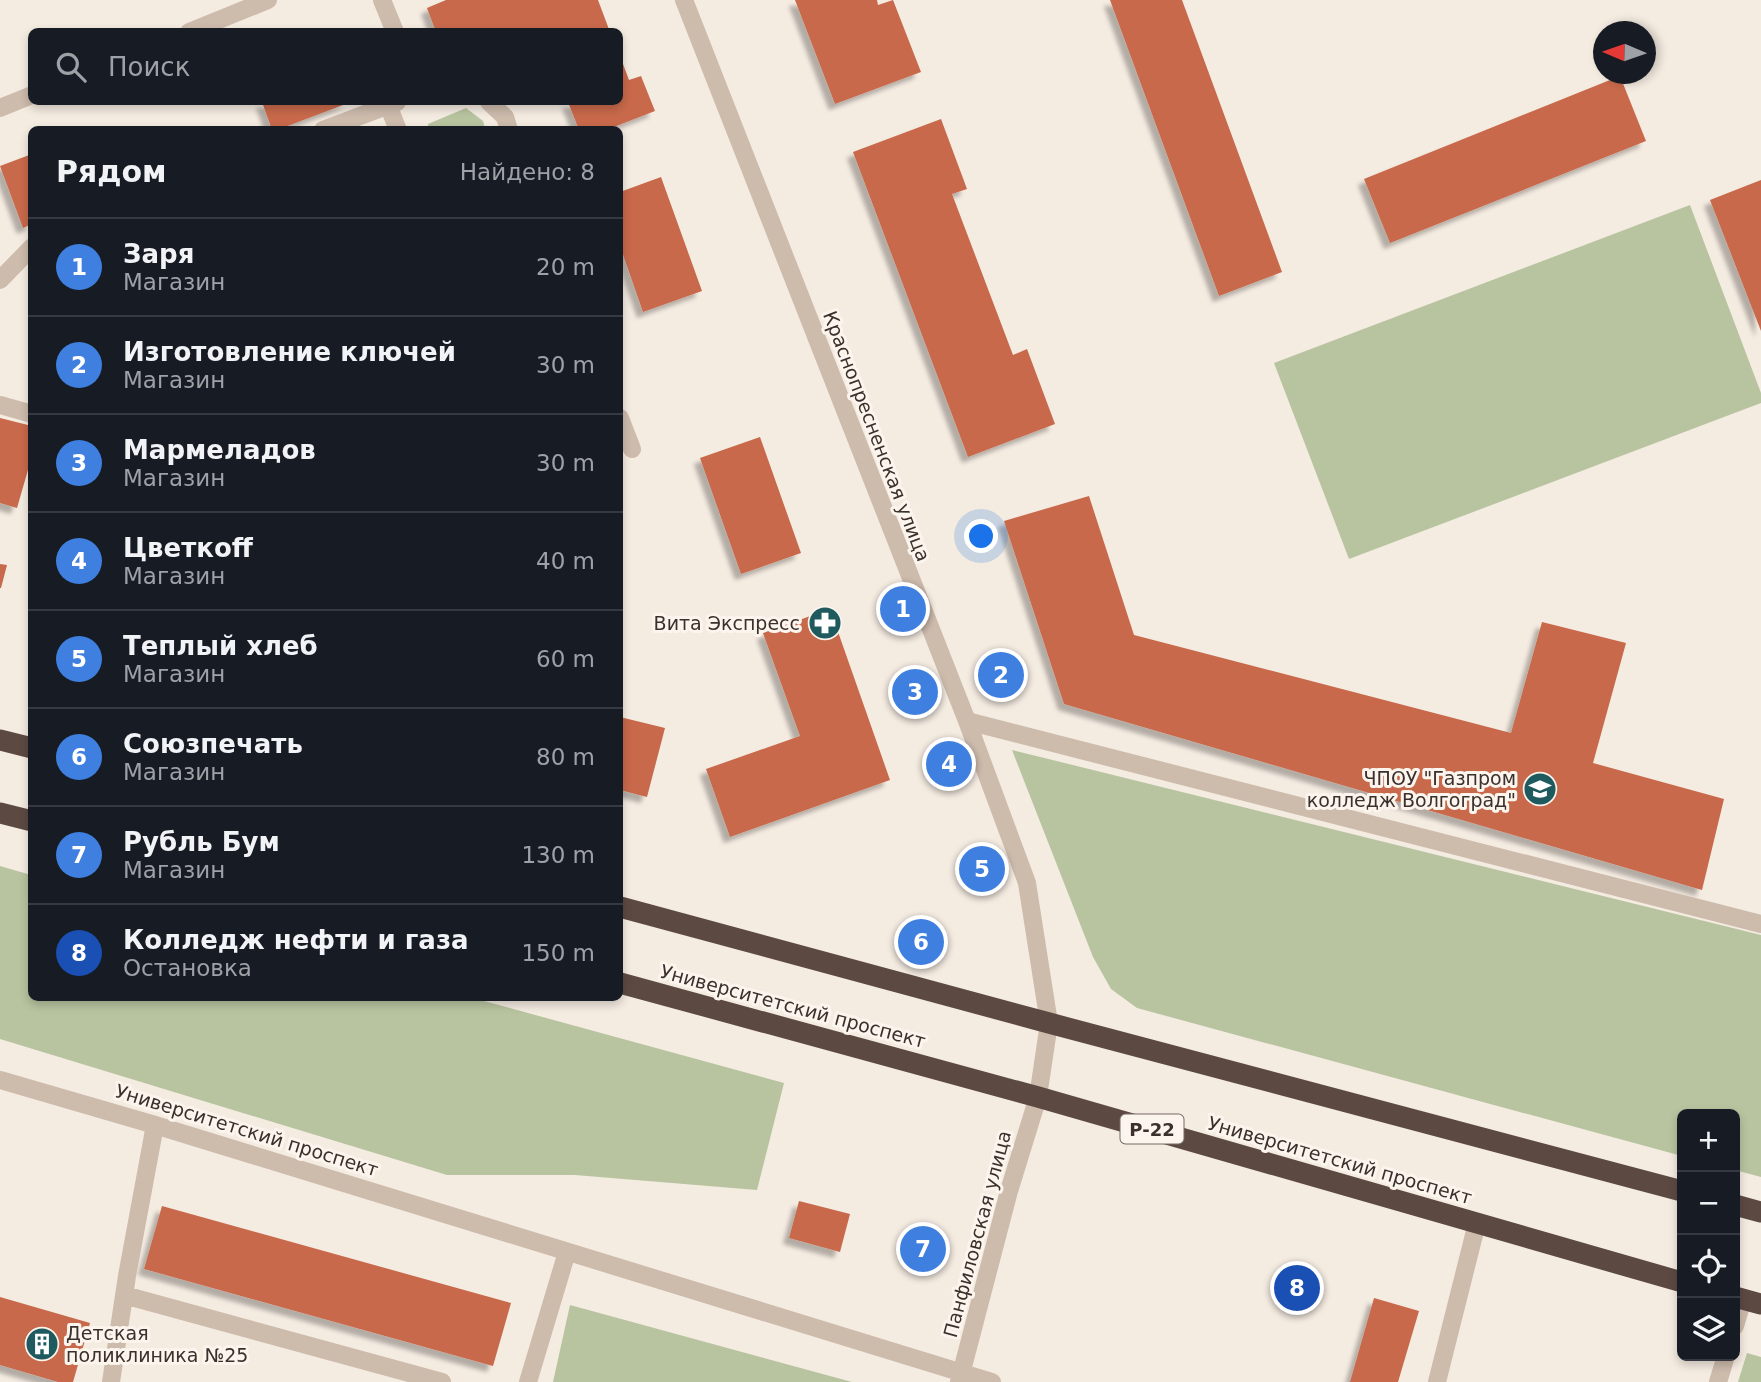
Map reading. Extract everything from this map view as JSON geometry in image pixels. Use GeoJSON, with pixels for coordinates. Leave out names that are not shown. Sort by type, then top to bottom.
{"type":"FeatureCollection","features":[{"type":"Feature","properties":{"kind":"highway"},"geometry":{"type":"LineString","coordinates":[[0,740],[28,747]]}},
{"type":"Feature","properties":{"kind":"highway"},"geometry":{"type":"LineString","coordinates":[[0,813],[28,820]]}},
{"type":"Feature","properties":{"kind":"highway"},"geometry":{"type":"LineString","coordinates":[[623,908],[1677,1190]]}},
{"type":"Feature","properties":{"kind":"highway","name":"Университетский проспект"},"geometry":{"type":"LineString","coordinates":[[623,984],[1038,1097],[1677,1281]]}},
{"type":"Feature","properties":{"kind":"highway"},"geometry":{"type":"LineString","coordinates":[[1740,1206],[1761,1212]]}},
{"type":"Feature","properties":{"kind":"street"},"geometry":{"type":"LineString","coordinates":[[199,28],[268,0]]}},
{"type":"Feature","properties":{"kind":"street"},"geometry":{"type":"LineString","coordinates":[[382,0],[393,28]]}},
{"type":"Feature","properties":{"kind":"street","name":"Краснопресненская улица"},"geometry":{"type":"LineString","coordinates":[[684,0],[967,721],[1027,883],[1049,1023],[1038,1097]]}},
{"type":"Feature","properties":{"kind":"street"},"geometry":{"type":"LineString","coordinates":[[0,108],[28,97]]}},
{"type":"Feature","properties":{"kind":"street"},"geometry":{"type":"LineString","coordinates":[[333,126],[388,105]]}},
{"type":"Feature","properties":{"kind":"street"},"geometry":{"type":"LineString","coordinates":[[393,105],[397,126]]}},
{"type":"Feature","properties":{"kind":"street"},"geometry":{"type":"LineString","coordinates":[[492,105],[505,117],[508,126]]}},
{"type":"Feature","properties":{"kind":"street"},"geometry":{"type":"LineString","coordinates":[[0,280],[28,251]]}},
{"type":"Feature","properties":{"kind":"street"},"geometry":{"type":"LineString","coordinates":[[0,405],[28,413]]}},
{"type":"Feature","properties":{"kind":"street"},"geometry":{"type":"LineString","coordinates":[[623,426],[632,449]]}},
{"type":"Feature","properties":{"kind":"street"},"geometry":{"type":"LineString","coordinates":[[967,721],[1761,924]]}},
{"type":"Feature","properties":{"kind":"street","name":"Университетский проспект"},"geometry":{"type":"LineString","coordinates":[[0,1080],[568,1252],[960,1378],[992,1382]]}},
{"type":"Feature","properties":{"kind":"street","name":"Панфиловская улица"},"geometry":{"type":"LineString","coordinates":[[960,1378],[1009,1191],[1038,1097]]}},
{"type":"Feature","properties":{"kind":"street"},"geometry":{"type":"LineString","coordinates":[[111,1382],[155,1125]]}},
{"type":"Feature","properties":{"kind":"street"},"geometry":{"type":"LineString","coordinates":[[1437,1382],[1477,1223]]}},
{"type":"Feature","properties":{"kind":"street"},"geometry":{"type":"LineString","coordinates":[[528,1382],[568,1252]]}},
{"type":"Feature","properties":{"kind":"street"},"geometry":{"type":"LineString","coordinates":[[124,1295],[442,1382]]}},
{"type":"Feature","properties":{"kind":"street"},"geometry":{"type":"LineString","coordinates":[[1718,1382],[1724,1361]]}},
{"type":"Feature","properties":{"kind":"green space"},"geometry":{"type":"Polygon","coordinates":[[[466,108],[483,121],[484,126],[428,126],[466,108]]]}},
{"type":"Feature","properties":{"kind":"green space"},"geometry":{"type":"Polygon","coordinates":[[[1690,205],[1761,393],[1761,403],[1349,559],[1274,363],[1690,205]]]}},
{"type":"Feature","properties":{"kind":"green space"},"geometry":{"type":"Polygon","coordinates":[[[1012,750],[1761,935],[1761,1177],[1740,1171],[1740,1109],[1677,1109],[1677,1155],[1137,1008],[1111,989],[1093,957],[1012,750]]]}},
{"type":"Feature","properties":{"kind":"green space"},"geometry":{"type":"Polygon","coordinates":[[[0,866],[28,874],[28,1001],[484,1001],[784,1083],[757,1190],[575,1175],[447,1175],[0,1039],[0,866]]]}},
{"type":"Feature","properties":{"kind":"green space"},"geometry":{"type":"Polygon","coordinates":[[[570,1305],[852,1382],[553,1382],[570,1305]]]}},
{"type":"Feature","properties":{"kind":"green space"},"geometry":{"type":"Polygon","coordinates":[[[1747,1353],[1761,1357],[1761,1382],[1738,1382],[1747,1353]]]}},
{"type":"Feature","properties":{"kind":"building"},"geometry":{"type":"Polygon","coordinates":[[[446,0],[598,0],[608,28],[434,28],[427,8],[446,0]]]}},
{"type":"Feature","properties":{"kind":"building"},"geometry":{"type":"Polygon","coordinates":[[[795,0],[877,0],[878,5],[893,0],[921,72],[835,104],[795,0]]]}},
{"type":"Feature","properties":{"kind":"building"},"geometry":{"type":"Polygon","coordinates":[[[1110,0],[1182,0],[1282,272],[1219,296],[1110,0]]]}},
{"type":"Feature","properties":{"kind":"building"},"geometry":{"type":"Polygon","coordinates":[[[623,64],[629,80],[641,76],[655,111],[616,126],[577,126],[569,105],[623,105],[623,64]]]}},
{"type":"Feature","properties":{"kind":"building"},"geometry":{"type":"Polygon","coordinates":[[[1600,84],[1623,84],[1646,141],[1390,243],[1364,179],[1600,84]]]}},
{"type":"Feature","properties":{"kind":"building"},"geometry":{"type":"Polygon","coordinates":[[[263,105],[343,105],[288,126],[271,126],[263,105]]]}},
{"type":"Feature","properties":{"kind":"building"},"geometry":{"type":"Polygon","coordinates":[[[941,119],[967,189],[952,194],[1013,355],[1027,349],[1055,424],[968,457],[853,152],[941,119]]]}},
{"type":"Feature","properties":{"kind":"building"},"geometry":{"type":"Polygon","coordinates":[[[28,156],[28,226],[23,228],[0,166],[28,156]]]}},
{"type":"Feature","properties":{"kind":"building"},"geometry":{"type":"Polygon","coordinates":[[[661,177],[702,291],[643,312],[623,255],[623,191],[661,177]]]}},
{"type":"Feature","properties":{"kind":"building"},"geometry":{"type":"Polygon","coordinates":[[[1761,180],[1761,331],[1710,200],[1761,180]]]}},
{"type":"Feature","properties":{"kind":"building"},"geometry":{"type":"Polygon","coordinates":[[[0,418],[28,425],[28,470],[17,508],[0,503],[0,418]]]}},
{"type":"Feature","properties":{"kind":"building"},"geometry":{"type":"Polygon","coordinates":[[[760,437],[801,553],[741,574],[700,458],[760,437]]]}},
{"type":"Feature","properties":{"kind":"building","name":"ЧПОУ \"Газпром колледж Волгоград\""},"geometry":{"type":"Polygon","coordinates":[[[1089,496],[1134,635],[1511,733],[1542,622],[1626,643],[1593,763],[1724,799],[1702,890],[1064,704],[1004,521],[1089,496]]]}},
{"type":"Feature","properties":{"kind":"building"},"geometry":{"type":"Polygon","coordinates":[[[0,564],[7,565],[1,588],[0,588],[0,564]]]}},
{"type":"Feature","properties":{"kind":"building"},"geometry":{"type":"Polygon","coordinates":[[[830,609],[890,780],[730,837],[706,769],[800,736],[763,633],[830,609]]]}},
{"type":"Feature","properties":{"kind":"building"},"geometry":{"type":"Polygon","coordinates":[[[623,718],[665,728],[647,797],[623,791],[623,718]]]}},
{"type":"Feature","properties":{"kind":"building"},"geometry":{"type":"Polygon","coordinates":[[[799,1201],[850,1214],[840,1252],[789,1238],[799,1201]]]}},
{"type":"Feature","properties":{"kind":"building"},"geometry":{"type":"Polygon","coordinates":[[[162,1206],[511,1303],[493,1366],[144,1269],[162,1206]]]}},
{"type":"Feature","properties":{"kind":"building","name":"Детская поликлиника №25"},"geometry":{"type":"Polygon","coordinates":[[[0,1297],[90,1323],[73,1382],[58,1382],[0,1365],[0,1297]]]}},
{"type":"Feature","properties":{"kind":"building"},"geometry":{"type":"Polygon","coordinates":[[[1374,1298],[1419,1311],[1398,1382],[1350,1382],[1374,1298]]]}},
{"type":"Feature","properties":{"kind":"place","name":"Заря"},"geometry":{"type":"Point","coordinates":[903,609]}},
{"type":"Feature","properties":{"kind":"place","name":"Вита Экспресс"},"geometry":{"type":"Point","coordinates":[825,623]}},
{"type":"Feature","properties":{"kind":"place","name":"Изготовление ключей"},"geometry":{"type":"Point","coordinates":[1001,675]}},
{"type":"Feature","properties":{"kind":"place","name":"Мармеладов"},"geometry":{"type":"Point","coordinates":[915,692]}},
{"type":"Feature","properties":{"kind":"place","name":"Цветкоff"},"geometry":{"type":"Point","coordinates":[949,764]}},
{"type":"Feature","properties":{"kind":"place","name":"ЧПОУ \"Газпром колледж Волгоград\""},"geometry":{"type":"Point","coordinates":[1540,789]}},
{"type":"Feature","properties":{"kind":"place","name":"Теплый хлеб"},"geometry":{"type":"Point","coordinates":[982,869]}},
{"type":"Feature","properties":{"kind":"place","name":"Союзпечать"},"geometry":{"type":"Point","coordinates":[921,942]}},
{"type":"Feature","properties":{"kind":"place","name":"Рубль Бум"},"geometry":{"type":"Point","coordinates":[923,1249]}},
{"type":"Feature","properties":{"kind":"place","name":"Колледж нефти и газа"},"geometry":{"type":"Point","coordinates":[1297,1288]}},
{"type":"Feature","properties":{"kind":"place","name":"Детская поликлиника №25"},"geometry":{"type":"Point","coordinates":[42,1344]}}]}
